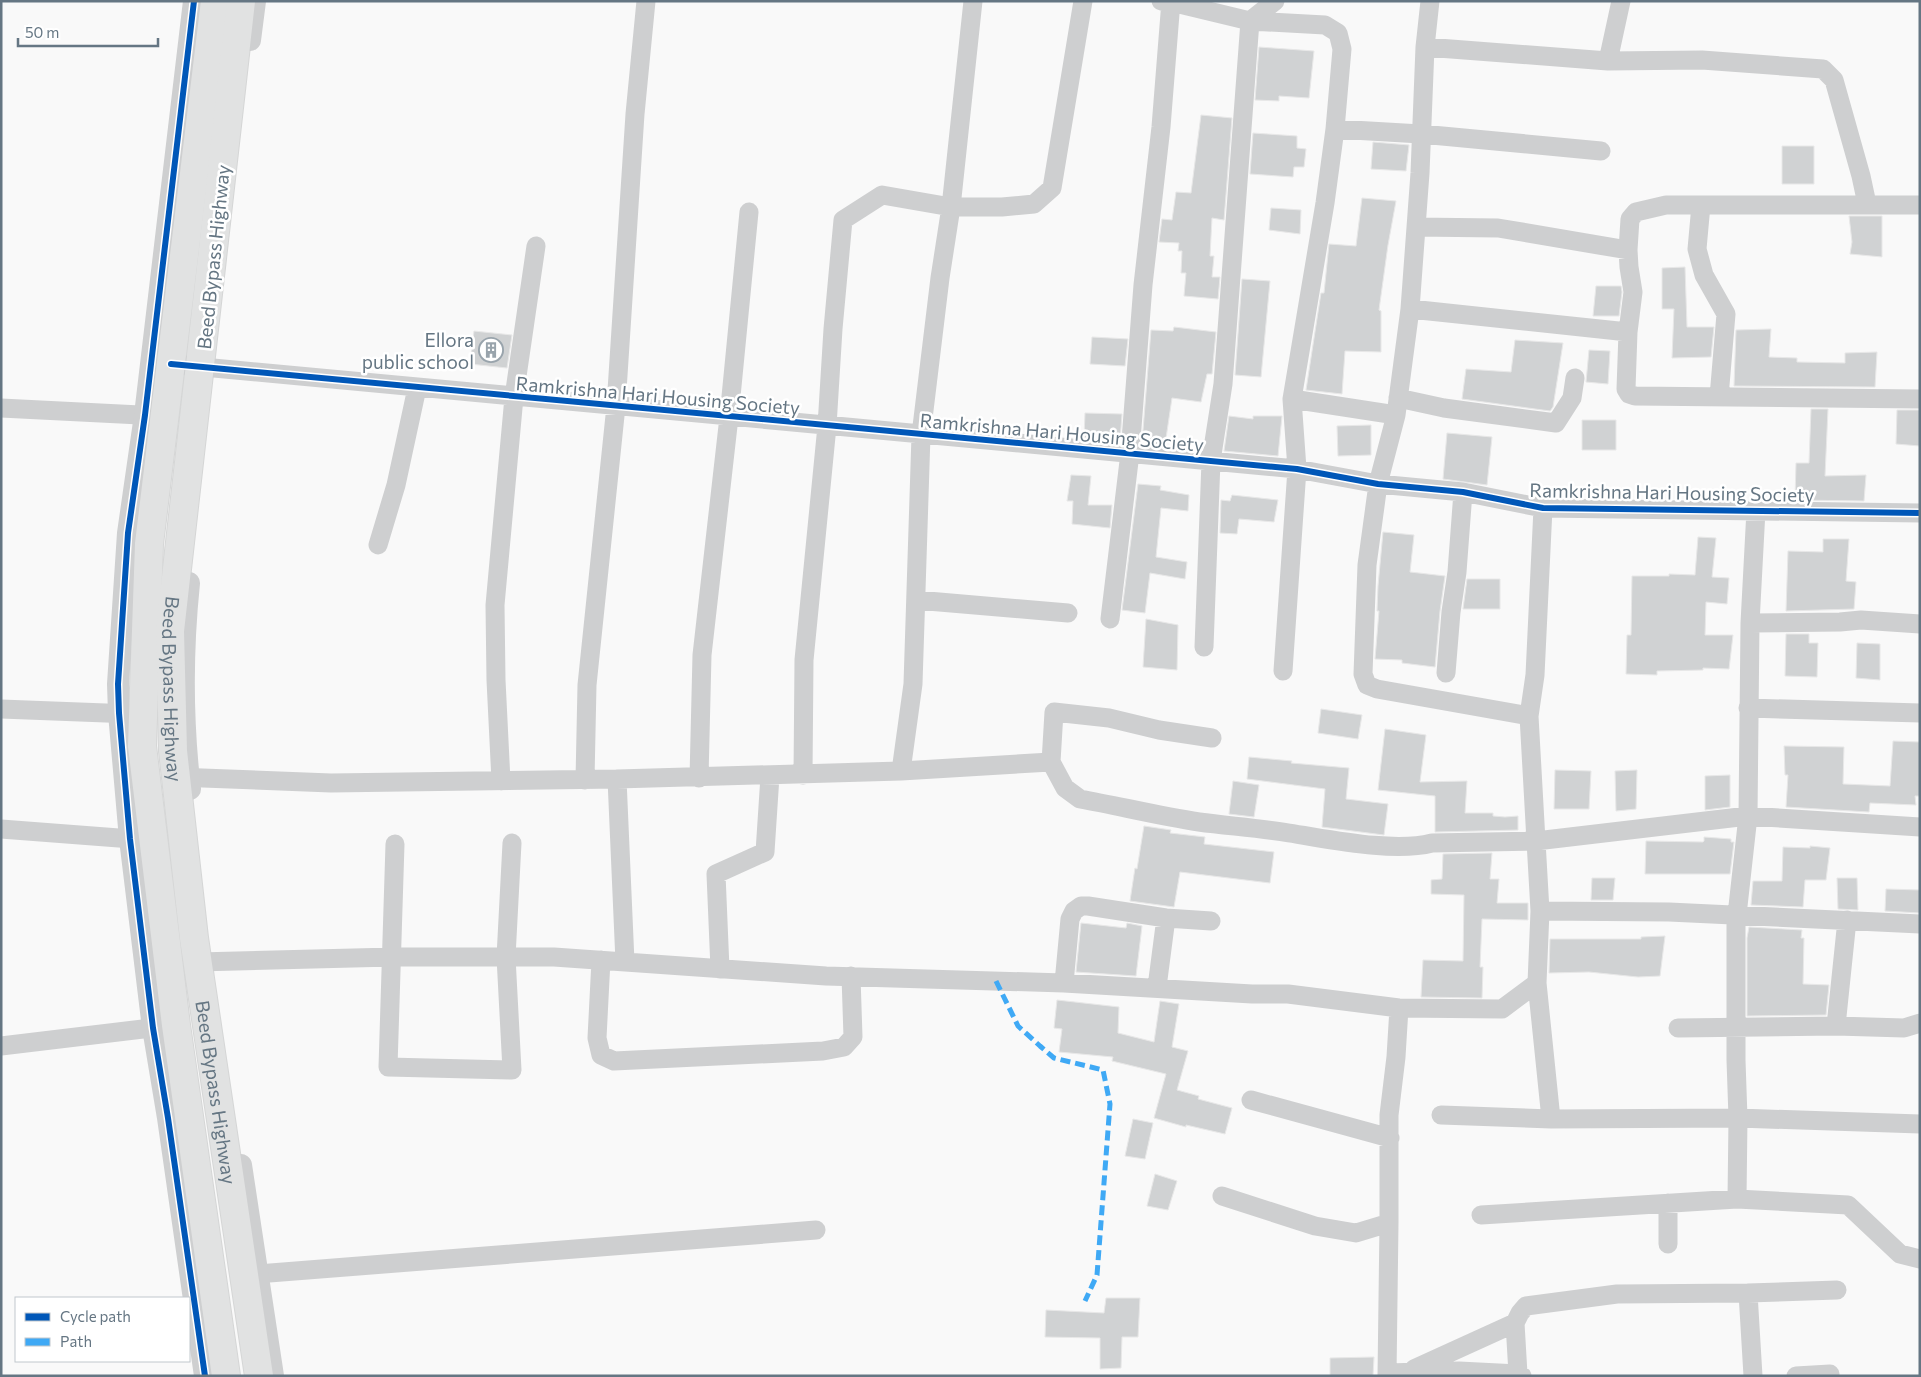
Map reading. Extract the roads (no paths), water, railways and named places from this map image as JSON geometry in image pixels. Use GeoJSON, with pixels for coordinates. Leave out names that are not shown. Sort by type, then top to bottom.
{"type":"FeatureCollection","features":[{"type":"Feature","properties":{"kind":"highway","name":"Beed Bypass Highway"},"geometry":{"type":"LineString","coordinates":[[215,1],[171,364],[155,416],[149,544],[131,714],[142,746],[142,840],[165,1026],[226,1376]]}},
{"type":"Feature","properties":{"kind":"highway","name":"Beed Bypass Highway"},"geometry":{"type":"LineString","coordinates":[[241,1],[206,368],[170,631],[173,751],[182,778],[204,962],[251,1275],[258,1376]]}},
{"type":"Feature","properties":{"kind":"street"},"geometry":{"type":"LineString","coordinates":[[1,408],[155,416],[194,1]]}},
{"type":"Feature","properties":{"kind":"street"},"geometry":{"type":"LineString","coordinates":[[206,368],[255,1]]}},
{"type":"Feature","properties":{"kind":"street"},"geometry":{"type":"LineString","coordinates":[[585,780],[587,685],[616,406],[635,114],[646,1]]}},
{"type":"Feature","properties":{"kind":"street"},"geometry":{"type":"LineString","coordinates":[[901,771],[913,684],[921,434],[950,207],[973,1]]}},
{"type":"Feature","properties":{"kind":"street"},"geometry":{"type":"LineString","coordinates":[[803,775],[804,660],[827,426],[833,329],[843,220],[882,195],[950,207],[1002,207],[1034,204],[1052,188],[1083,1]]}},
{"type":"Feature","properties":{"kind":"street"},"geometry":{"type":"LineString","coordinates":[[1161,1],[1250,21],[1325,25],[1338,33],[1342,49],[1335,129],[1292,399],[1296,469],[1283,671]]}},
{"type":"Feature","properties":{"kind":"street"},"geometry":{"type":"LineString","coordinates":[[1204,647],[1211,461],[1223,384],[1250,21],[1275,1]]}},
{"type":"Feature","properties":{"kind":"street"},"geometry":{"type":"LineString","coordinates":[[1430,1],[1425,47],[1410,309],[1397,407],[1378,484],[1367,566],[1362,658],[1363,674],[1367,685],[1377,689],[1529,716]]}},
{"type":"Feature","properties":{"kind":"street"},"geometry":{"type":"LineString","coordinates":[[1608,61],[1621,1]]}},
{"type":"Feature","properties":{"kind":"street"},"geometry":{"type":"LineString","coordinates":[[1110,619],[1130,453],[1143,285],[1171,2]]}},
{"type":"Feature","properties":{"kind":"street"},"geometry":{"type":"LineString","coordinates":[[1425,47],[1608,61],[1702,60],[1822,69],[1834,80],[1867,204]]}},
{"type":"Feature","properties":{"kind":"street"},"geometry":{"type":"LineString","coordinates":[[1335,129],[1421,134],[1601,151]]}},
{"type":"Feature","properties":{"kind":"street"},"geometry":{"type":"LineString","coordinates":[[1701,204],[1697,249],[1704,275],[1726,314],[1719,397]]}},
{"type":"Feature","properties":{"kind":"street"},"geometry":{"type":"LineString","coordinates":[[1920,205],[1701,204],[1666,205],[1636,212],[1630,220],[1628,250],[1633,292],[1628,332],[1626,389],[1629,394],[1635,396],[1920,399]]}},
{"type":"Feature","properties":{"kind":"street"},"geometry":{"type":"LineString","coordinates":[[698,778],[702,655],[729,417],[749,212]]}},
{"type":"Feature","properties":{"kind":"street"},"geometry":{"type":"LineString","coordinates":[[1416,227],[1498,228],[1628,250]]}},
{"type":"Feature","properties":{"kind":"street"},"geometry":{"type":"LineString","coordinates":[[501,781],[496,680],[495,605],[514,397],[536,246]]}},
{"type":"Feature","properties":{"kind":"street"},"geometry":{"type":"LineString","coordinates":[[1410,309],[1628,332]]}},
{"type":"Feature","properties":{"kind":"street","name":"Ramkrishna Hari Housing Society"},"geometry":{"type":"LineString","coordinates":[[171,364],[1296,469],[1378,484],[1463,492],[1543,508],[1920,513]]}},
{"type":"Feature","properties":{"kind":"street"},"geometry":{"type":"LineString","coordinates":[[1292,399],[1397,407],[1444,408],[1556,423],[1572,398],[1575,378]]}},
{"type":"Feature","properties":{"kind":"street"},"geometry":{"type":"LineString","coordinates":[[378,545],[396,485],[417,388]]}},
{"type":"Feature","properties":{"kind":"street"},"geometry":{"type":"LineString","coordinates":[[1446,672],[1457,572],[1463,492]]}},
{"type":"Feature","properties":{"kind":"street"},"geometry":{"type":"LineString","coordinates":[[1543,508],[1535,675],[1529,716],[1540,911],[1537,983],[1551,1119]]}},
{"type":"Feature","properties":{"kind":"street"},"geometry":{"type":"LineString","coordinates":[[1737,1199],[1737,915],[1748,816],[1750,623],[1756,510]]}},
{"type":"Feature","properties":{"kind":"street"},"geometry":{"type":"LineString","coordinates":[[916,600],[1068,612]]}},
{"type":"Feature","properties":{"kind":"street"},"geometry":{"type":"LineString","coordinates":[[1750,623],[1861,620],[1920,624]]}},
{"type":"Feature","properties":{"kind":"street"},"geometry":{"type":"LineString","coordinates":[[1748,708],[1920,713]]}},
{"type":"Feature","properties":{"kind":"street"},"geometry":{"type":"LineString","coordinates":[[1,709],[131,714]]}},
{"type":"Feature","properties":{"kind":"street"},"geometry":{"type":"LineString","coordinates":[[1212,738],[1159,730],[1109,718],[1054,712],[1052,762],[1066,788],[1080,799],[1198,822],[1237,825],[1350,842],[1401,846],[1421,846],[1432,843],[1536,841],[1748,816],[1920,826]]}},
{"type":"Feature","properties":{"kind":"street"},"geometry":{"type":"LineString","coordinates":[[182,778],[331,783],[698,778],[901,771],[1052,762]]}},
{"type":"Feature","properties":{"kind":"street"},"geometry":{"type":"LineString","coordinates":[[720,969],[716,874],[765,852],[770,776]]}},
{"type":"Feature","properties":{"kind":"street"},"geometry":{"type":"LineString","coordinates":[[617,779],[625,962]]}},
{"type":"Feature","properties":{"kind":"street"},"geometry":{"type":"LineString","coordinates":[[1,829],[142,840]]}},
{"type":"Feature","properties":{"kind":"street"},"geometry":{"type":"LineString","coordinates":[[396,844],[388,1067],[512,1070],[506,958],[512,843]]}},
{"type":"Feature","properties":{"kind":"street"},"geometry":{"type":"LineString","coordinates":[[1064,983],[1070,919],[1074,911],[1081,906],[1166,918],[1211,921]]}},
{"type":"Feature","properties":{"kind":"street"},"geometry":{"type":"LineString","coordinates":[[1540,911],[1669,912],[1920,924]]}},
{"type":"Feature","properties":{"kind":"street"},"geometry":{"type":"LineString","coordinates":[[1157,987],[1166,918]]}},
{"type":"Feature","properties":{"kind":"street"},"geometry":{"type":"LineString","coordinates":[[1836,1026],[1847,920]]}},
{"type":"Feature","properties":{"kind":"street"},"geometry":{"type":"LineString","coordinates":[[204,962],[554,957],[851,976],[1157,987],[1244,994],[1288,994],[1400,1008],[1502,1009],[1537,983]]}},
{"type":"Feature","properties":{"kind":"street"},"geometry":{"type":"LineString","coordinates":[[601,960],[597,1038],[601,1055],[614,1061],[823,1051],[844,1047],[853,1038],[851,976]]}},
{"type":"Feature","properties":{"kind":"street"},"geometry":{"type":"LineString","coordinates":[[1400,1008],[1389,1115],[1389,1341],[1387,1374],[1409,1372],[1520,1375],[1515,1323],[1526,1306],[1617,1294],[1837,1290]]}},
{"type":"Feature","properties":{"kind":"street"},"geometry":{"type":"LineString","coordinates":[[1678,1028],[1836,1026],[1904,1028],[1920,1023]]}},
{"type":"Feature","properties":{"kind":"street"},"geometry":{"type":"LineString","coordinates":[[1,1046],[165,1026],[168,1118],[205,1376]]}},
{"type":"Feature","properties":{"kind":"street"},"geometry":{"type":"LineString","coordinates":[[1252,1100],[1390,1138]]}},
{"type":"Feature","properties":{"kind":"street"},"geometry":{"type":"LineString","coordinates":[[1441,1114],[1551,1119],[1738,1118],[1920,1124]]}},
{"type":"Feature","properties":{"kind":"street"},"geometry":{"type":"LineString","coordinates":[[1222,1196],[1315,1226],[1356,1233],[1389,1223]]}},
{"type":"Feature","properties":{"kind":"street"},"geometry":{"type":"LineString","coordinates":[[1481,1214],[1737,1199],[1848,1205],[1900,1254],[1920,1259]]}},
{"type":"Feature","properties":{"kind":"street"},"geometry":{"type":"LineString","coordinates":[[1668,1203],[1668,1244]]}},
{"type":"Feature","properties":{"kind":"street"},"geometry":{"type":"LineString","coordinates":[[273,1376],[251,1275],[816,1230]]}},
{"type":"Feature","properties":{"kind":"street"},"geometry":{"type":"LineString","coordinates":[[1748,1292],[1753,1376]]}},
{"type":"Feature","properties":{"kind":"street"},"geometry":{"type":"LineString","coordinates":[[1409,1372],[1515,1323]]}},
{"type":"Feature","properties":{"kind":"street"},"geometry":{"type":"LineString","coordinates":[[1796,1376],[1830,1374]]}},
{"type":"Feature","properties":{"kind":"place","name":"Ellora public school"},"geometry":{"type":"Point","coordinates":[491,350]}}]}
